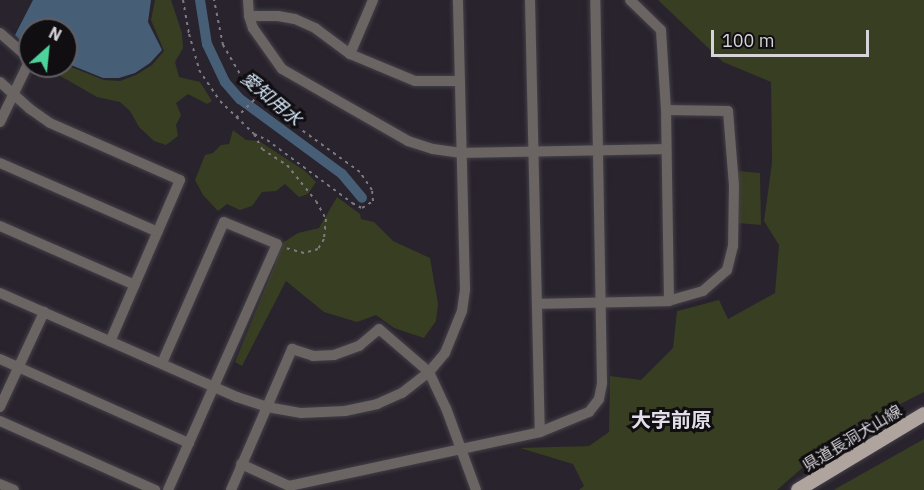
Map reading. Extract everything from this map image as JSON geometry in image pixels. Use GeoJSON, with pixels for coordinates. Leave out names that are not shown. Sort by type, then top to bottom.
{"type":"FeatureCollection","features":[{"type":"Feature","properties":{"kind":"main road","name":"県道長洞犬山線"},"geometry":{"type":"LineString","coordinates":[[798,490],[924,414]]}},
{"type":"Feature","properties":{"kind":"street"},"geometry":{"type":"LineString","coordinates":[[248,0],[249,16],[266,48],[292,77],[408,141],[433,149],[462,153],[665,149]]}},
{"type":"Feature","properties":{"kind":"street"},"geometry":{"type":"LineString","coordinates":[[350,54],[373,0]]}},
{"type":"Feature","properties":{"kind":"street"},"geometry":{"type":"LineString","coordinates":[[0,293],[215,387],[267,407],[301,413],[345,411],[377,404],[402,393],[429,372],[446,353],[462,311],[465,289],[458,0]]}},
{"type":"Feature","properties":{"kind":"street"},"geometry":{"type":"LineString","coordinates":[[530,0],[540,432]]}},
{"type":"Feature","properties":{"kind":"street"},"geometry":{"type":"LineString","coordinates":[[241,464],[290,488],[460,448],[540,432],[582,417],[599,399],[602,383],[603,301],[595,0]]}},
{"type":"Feature","properties":{"kind":"street"},"geometry":{"type":"LineString","coordinates":[[630,0],[661,30],[666,110],[669,301]]}},
{"type":"Feature","properties":{"kind":"street"},"geometry":{"type":"LineString","coordinates":[[249,16],[278,16],[295,19],[315,28],[350,54],[415,81],[460,81]]}},
{"type":"Feature","properties":{"kind":"street"},"geometry":{"type":"LineString","coordinates":[[0,33],[18,49]]}},
{"type":"Feature","properties":{"kind":"street"},"geometry":{"type":"LineString","coordinates":[[0,122],[20,78]]}},
{"type":"Feature","properties":{"kind":"street"},"geometry":{"type":"LineString","coordinates":[[0,82],[50,123],[180,180],[110,342]]}},
{"type":"Feature","properties":{"kind":"street"},"geometry":{"type":"LineString","coordinates":[[537,304],[669,301],[703,291],[727,270],[733,246],[734,185],[728,111],[666,110]]}},
{"type":"Feature","properties":{"kind":"street"},"geometry":{"type":"LineString","coordinates":[[0,163],[158,232]]}},
{"type":"Feature","properties":{"kind":"street"},"geometry":{"type":"LineString","coordinates":[[162,363],[224,222],[277,244],[168,490]]}},
{"type":"Feature","properties":{"kind":"street"},"geometry":{"type":"LineString","coordinates":[[0,226],[135,285]]}},
{"type":"Feature","properties":{"kind":"street"},"geometry":{"type":"LineString","coordinates":[[0,407],[44,312]]}},
{"type":"Feature","properties":{"kind":"street"},"geometry":{"type":"LineString","coordinates":[[231,490],[292,349],[313,356],[334,356],[359,346],[379,328],[429,372],[446,408],[476,490]]}},
{"type":"Feature","properties":{"kind":"street"},"geometry":{"type":"LineString","coordinates":[[0,359],[189,443]]}},
{"type":"Feature","properties":{"kind":"street"},"geometry":{"type":"LineString","coordinates":[[0,421],[155,490]]}},
{"type":"Feature","properties":{"kind":"street"},"geometry":{"type":"LineString","coordinates":[[0,484],[14,490]]}},
{"type":"Feature","properties":{"kind":"path"},"geometry":{"type":"LineString","coordinates":[[183,0],[199,70],[220,101],[236,118],[352,203],[362,208],[373,201],[372,190],[360,172],[258,97],[239,75],[223,45],[214,0]]}},
{"type":"Feature","properties":{"kind":"path"},"geometry":{"type":"LineString","coordinates":[[236,118],[258,97]]}},
{"type":"Feature","properties":{"kind":"path"},"geometry":{"type":"LineString","coordinates":[[255,134],[262,149],[287,165],[316,201],[326,219],[324,239],[314,252],[298,252],[277,244]]}},
{"type":"Feature","properties":{"kind":"green space"},"geometry":{"type":"Polygon","coordinates":[[[155,0],[171,0],[182,33],[183,48],[175,62],[179,77],[200,82],[212,101],[207,104],[188,94],[176,103],[181,115],[176,125],[178,136],[166,145],[154,141],[139,127],[130,111],[120,102],[97,97],[64,78],[78,78],[78,70],[104,80],[120,81],[152,65],[164,51],[151,20],[155,0]]]}},
{"type":"Feature","properties":{"kind":"green space"},"geometry":{"type":"Polygon","coordinates":[[[658,0],[924,0],[924,392],[841,434],[777,490],[579,490],[584,486],[573,464],[520,448],[589,446],[609,432],[610,376],[641,380],[673,348],[677,311],[719,300],[728,319],[775,293],[779,245],[764,221],[772,163],[771,82],[723,62],[658,0]]]}},
{"type":"Feature","properties":{"kind":"green space"},"geometry":{"type":"Polygon","coordinates":[[[233,130],[246,140],[259,141],[305,171],[316,182],[308,194],[299,197],[285,184],[276,191],[262,192],[252,206],[240,210],[227,204],[218,211],[203,195],[195,180],[205,155],[213,153],[221,145],[229,144],[233,130]]]}},
{"type":"Feature","properties":{"kind":"green space"},"geometry":{"type":"Polygon","coordinates":[[[738,171],[760,173],[761,225],[738,223],[738,171]]]}},
{"type":"Feature","properties":{"kind":"green space"},"geometry":{"type":"Polygon","coordinates":[[[337,197],[360,214],[361,219],[374,222],[393,241],[430,258],[438,304],[436,321],[424,338],[394,328],[376,315],[357,322],[324,312],[286,281],[242,366],[235,362],[275,264],[271,262],[282,243],[298,233],[319,228],[337,197]]]}},
{"type":"Feature","properties":{"kind":"green space"},"geometry":{"type":"Polygon","coordinates":[[[924,439],[924,490],[834,490],[837,488],[924,439]]]}},
{"type":"Feature","properties":{"kind":"water"},"geometry":{"type":"Polygon","coordinates":[[[33,0],[151,0],[148,22],[162,50],[150,63],[135,73],[119,78],[103,78],[78,68],[78,18],[24,18],[33,0]]]}},
{"type":"Feature","properties":{"kind":"waterway","name":"愛知用水"},"geometry":{"type":"LineString","coordinates":[[200,0],[207,44],[225,82],[240,99],[342,174],[362,198]]}},
{"type":"Feature","properties":{"kind":"district","name":"大字前原"},"geometry":{"type":"Point","coordinates":[671,419]}}]}
